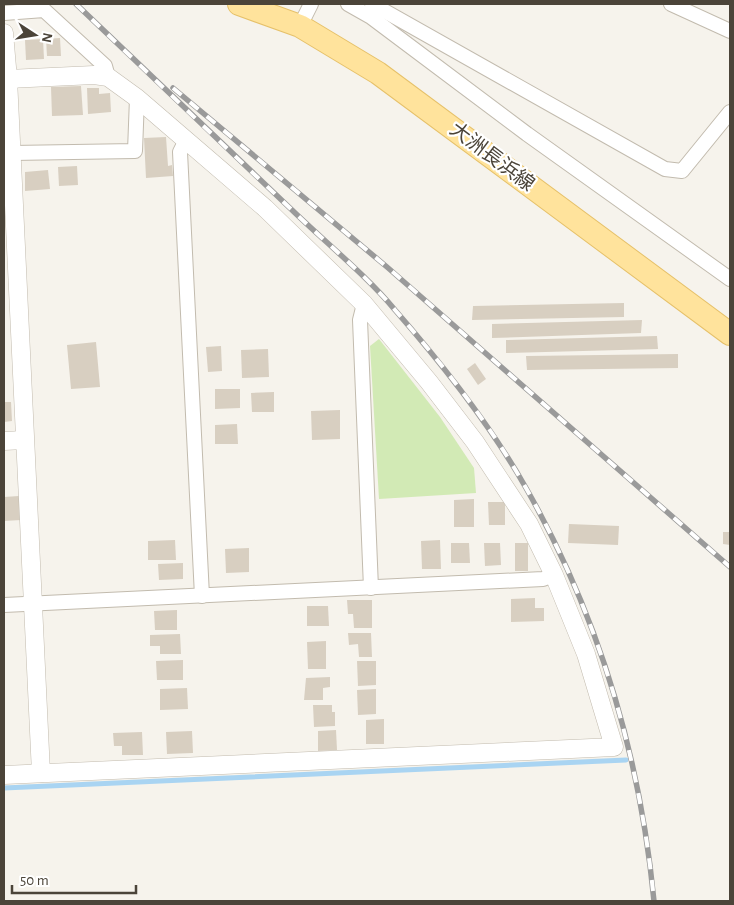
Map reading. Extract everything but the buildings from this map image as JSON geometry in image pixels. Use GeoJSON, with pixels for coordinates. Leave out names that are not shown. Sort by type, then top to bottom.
{"type":"FeatureCollection","features":[{"type":"Feature","properties":{"kind":"main road","name":"大洲長浜線"},"geometry":{"type":"LineString","coordinates":[[239,4],[300,26],[378,73],[730,334]]}},
{"type":"Feature","properties":{"kind":"street"},"geometry":{"type":"LineString","coordinates":[[300,26],[311,4]]}},
{"type":"Feature","properties":{"kind":"street"},"geometry":{"type":"LineString","coordinates":[[348,4],[371,17],[527,134],[730,279]]}},
{"type":"Feature","properties":{"kind":"street"},"geometry":{"type":"LineString","coordinates":[[372,4],[665,169],[682,171],[730,112]]}},
{"type":"Feature","properties":{"kind":"street"},"geometry":{"type":"LineString","coordinates":[[671,4],[730,31]]}},
{"type":"Feature","properties":{"kind":"street"},"geometry":{"type":"LineString","coordinates":[[4,13],[44,10],[105,66],[108,76]]}},
{"type":"Feature","properties":{"kind":"street"},"geometry":{"type":"LineString","coordinates":[[4,33],[8,78],[9,161],[41,773]]}},
{"type":"Feature","properties":{"kind":"street"},"geometry":{"type":"LineString","coordinates":[[4,775],[614,747],[586,654],[554,575],[529,524],[487,458],[429,382],[364,304],[265,208],[137,98],[108,76],[8,78]]}},
{"type":"Feature","properties":{"kind":"street"},"geometry":{"type":"LineString","coordinates":[[9,161],[135,151],[137,98]]}},
{"type":"Feature","properties":{"kind":"street"},"geometry":{"type":"LineString","coordinates":[[186,140],[180,152],[202,596]]}},
{"type":"Feature","properties":{"kind":"street"},"geometry":{"type":"LineString","coordinates":[[364,304],[360,320],[371,588]]}},
{"type":"Feature","properties":{"kind":"street"},"geometry":{"type":"LineString","coordinates":[[4,441],[24,440]]}},
{"type":"Feature","properties":{"kind":"street"},"geometry":{"type":"LineString","coordinates":[[4,605],[542,579],[554,575]]}},
{"type":"Feature","properties":{"kind":"green space"},"geometry":{"type":"Polygon","coordinates":[[[379,339],[440,417],[474,468],[476,493],[379,499],[370,346],[379,339]]]}},
{"type":"Feature","properties":{"kind":"waterway"},"geometry":{"type":"LineString","coordinates":[[4,788],[626,760]]}},
{"type":"Feature","properties":{"kind":"railway"},"geometry":{"type":"LineString","coordinates":[[76,4],[384,297],[448,374],[512,464],[552,536],[594,636],[612,688],[638,793],[654,901]]}},
{"type":"Feature","properties":{"kind":"railway"},"geometry":{"type":"LineString","coordinates":[[173,88],[387,267],[730,567]]}}]}
